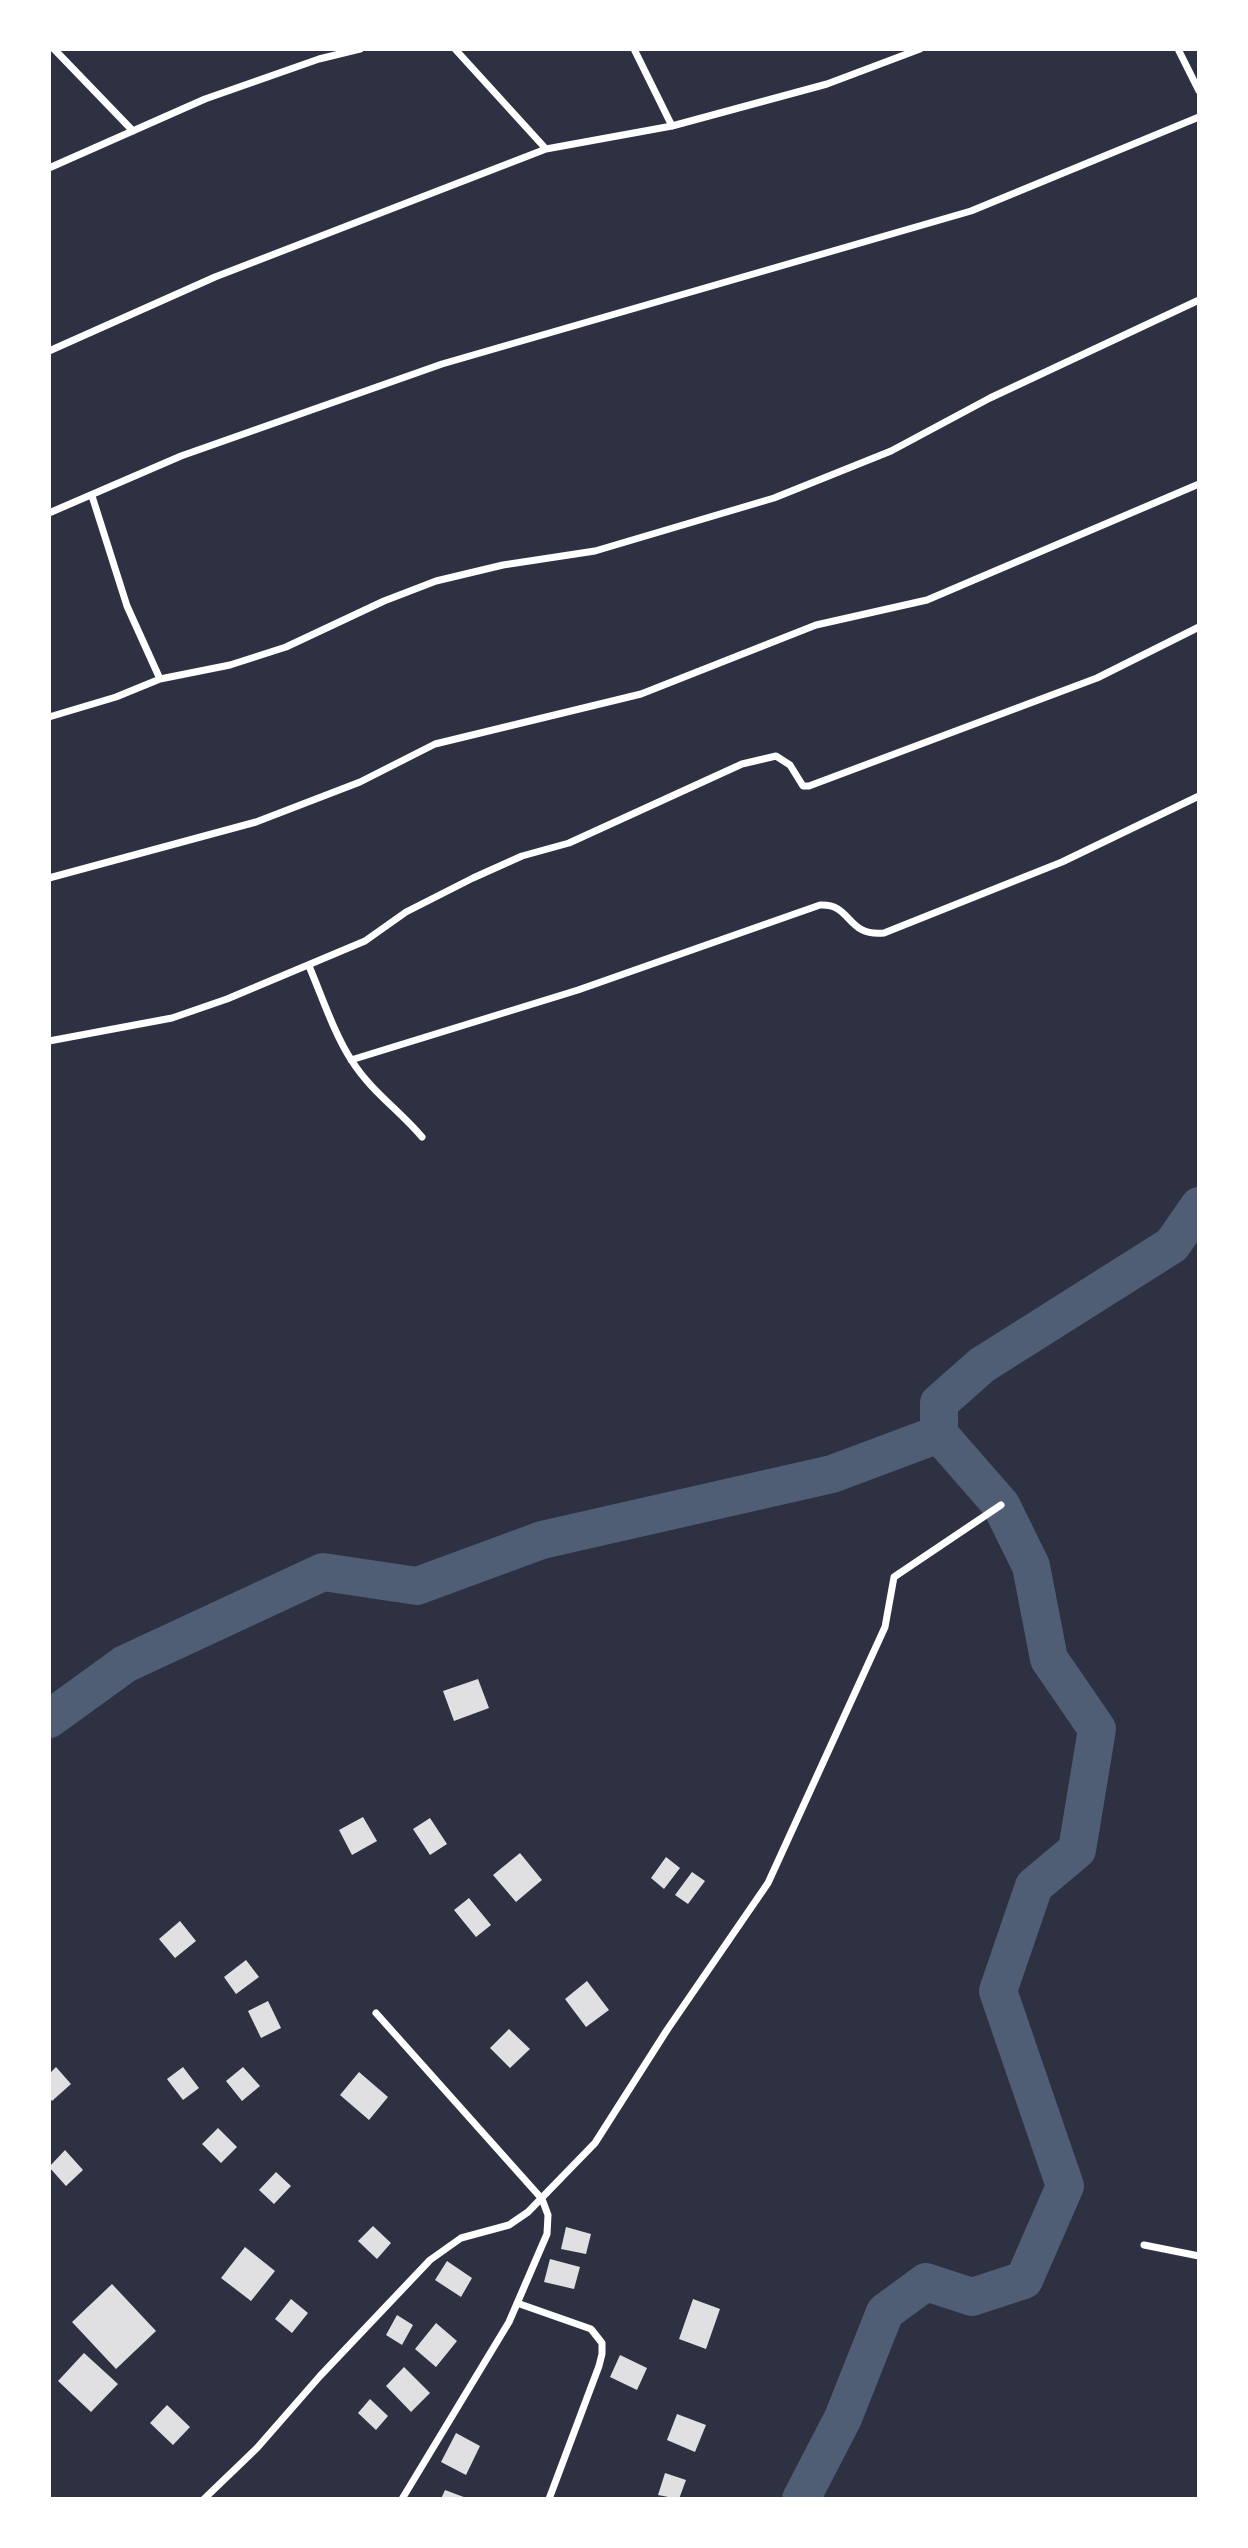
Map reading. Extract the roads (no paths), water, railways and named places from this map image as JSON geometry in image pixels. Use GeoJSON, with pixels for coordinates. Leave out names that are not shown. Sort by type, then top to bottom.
{"type":"FeatureCollection","features":[{"type":"Feature","properties":{"kind":"street"},"geometry":{"type":"LineString","coordinates":[[54,49],[133,131]]}},
{"type":"Feature","properties":{"kind":"street"},"geometry":{"type":"LineString","coordinates":[[49,168],[205,99],[319,60],[360,49]]}},
{"type":"Feature","properties":{"kind":"street"},"geometry":{"type":"LineString","coordinates":[[455,49],[546,149]]}},
{"type":"Feature","properties":{"kind":"street"},"geometry":{"type":"LineString","coordinates":[[634,49],[672,125]]}},
{"type":"Feature","properties":{"kind":"street"},"geometry":{"type":"LineString","coordinates":[[49,351],[215,277],[546,149],[672,125],[827,84],[920,49]]}},
{"type":"Feature","properties":{"kind":"street"},"geometry":{"type":"LineString","coordinates":[[1178,49],[1199,91]]}},
{"type":"Feature","properties":{"kind":"street"},"geometry":{"type":"LineString","coordinates":[[49,513],[181,456],[442,364],[971,211],[1199,117]]}},
{"type":"Feature","properties":{"kind":"street"},"geometry":{"type":"LineString","coordinates":[[49,717],[116,697],[160,679],[230,665],[286,647],[384,601],[436,581],[503,565],[595,551],[645,534],[774,498],[891,451],[990,398],[1199,300]]}},
{"type":"Feature","properties":{"kind":"street"},"geometry":{"type":"LineString","coordinates":[[49,878],[256,822],[360,782],[435,744],[641,694],[816,625],[927,600],[1199,484]]}},
{"type":"Feature","properties":{"kind":"street"},"geometry":{"type":"LineString","coordinates":[[92,496],[127,606],[160,679]]}},
{"type":"Feature","properties":{"kind":"street"},"geometry":{"type":"LineString","coordinates":[[49,1041],[172,1018],[227,999],[365,941],[406,912],[472,878],[522,856],[569,843],[742,764],[776,756],[790,765],[803,786],[809,786],[1097,678],[1199,627]]}},
{"type":"Feature","properties":{"kind":"street"},"geometry":{"type":"LineString","coordinates":[[351,1060],[578,990],[820,905],[832,904],[858,929],[869,934],[884,933],[1062,862],[1199,796]]}},
{"type":"Feature","properties":{"kind":"street"},"geometry":{"type":"LineString","coordinates":[[309,966],[351,1060],[370,1084],[422,1137]]}},
{"type":"Feature","properties":{"kind":"street"},"geometry":{"type":"LineString","coordinates":[[204,2499],[257,2448],[320,2376],[430,2260],[461,2238],[509,2225],[542,2199],[595,2143],[667,2030],[768,1883],[885,1627],[894,1577],[1001,1504]]}},
{"type":"Feature","properties":{"kind":"street"},"geometry":{"type":"LineString","coordinates":[[376,2012],[542,2199],[548,2215],[547,2234],[509,2322],[401,2499]]}},
{"type":"Feature","properties":{"kind":"street"},"geometry":{"type":"LineString","coordinates":[[1144,2245],[1199,2256]]}},
{"type":"Feature","properties":{"kind":"street"},"geometry":{"type":"LineString","coordinates":[[517,2303],[591,2329],[602,2343],[598,2366],[549,2499]]}},
{"type":"Feature","properties":{"kind":"waterway"},"geometry":{"type":"LineString","coordinates":[[801,2499],[843,2418],[885,2312],[926,2282],[972,2297],[1024,2280],[1065,2186],[998,1991],[1034,1886],[1077,1850],[1097,1729],[1049,1659],[1031,1566],[1001,1505],[939,1434],[939,1403],[982,1365],[1172,1245],[1199,1206]]}},
{"type":"Feature","properties":{"kind":"waterway"},"geometry":{"type":"LineString","coordinates":[[49,1719],[125,1664],[323,1572],[417,1586],[542,1540],[832,1474],[939,1434]]}}]}
